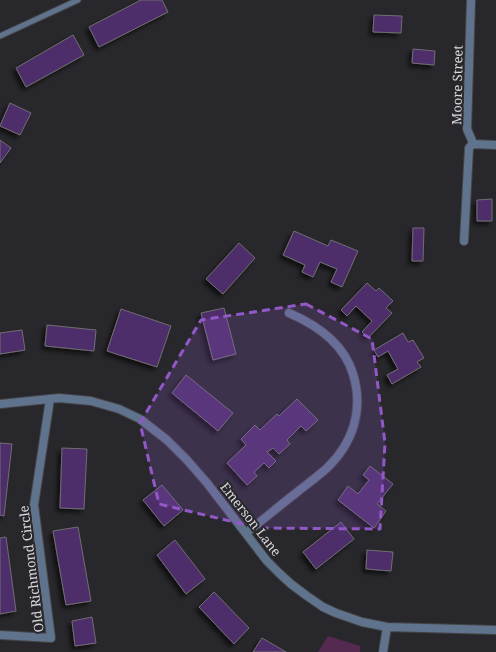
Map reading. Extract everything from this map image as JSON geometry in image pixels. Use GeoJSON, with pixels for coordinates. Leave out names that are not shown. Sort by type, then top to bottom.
{"type":"FeatureCollection","features":[{"type":"Feature","properties":{"kind":"street","name":"Moore Street"},"geometry":{"type":"LineString","coordinates":[[471,0],[467,129],[473,143]]}},
{"type":"Feature","properties":{"kind":"street"},"geometry":{"type":"LineString","coordinates":[[464,241],[469,148],[473,143],[496,145]]}},
{"type":"Feature","properties":{"kind":"street"},"geometry":{"type":"LineString","coordinates":[[246,533],[327,468],[340,453],[351,436],[357,413],[355,380],[348,362],[342,352],[321,330],[290,313]]}},
{"type":"Feature","properties":{"kind":"street","name":"Emerson Lane"},"geometry":{"type":"LineString","coordinates":[[0,404],[59,398],[91,401],[118,409],[140,419],[167,440],[187,460],[275,569],[291,584],[312,600],[344,617],[387,627],[496,630]]}},
{"type":"Feature","properties":{"kind":"street","name":"Old Richmond Circle"},"geometry":{"type":"LineString","coordinates":[[0,635],[51,638],[34,505],[50,399]]}},
{"type":"Feature","properties":{"kind":"street"},"geometry":{"type":"LineString","coordinates":[[383,652],[387,627]]}},
{"type":"Feature","properties":{"kind":"lane"},"geometry":{"type":"LineString","coordinates":[[0,36],[78,0]]}},
{"type":"Feature","properties":{"kind":"highlighted area"},"geometry":{"type":"Polygon","coordinates":[[[306,304],[372,339],[385,443],[380,529],[259,528],[159,504],[140,423],[201,320],[306,304]]]}},
{"type":"Feature","properties":{"kind":"shaded area"},"geometry":{"type":"Polygon","coordinates":[[[328,636],[360,646],[360,652],[318,652],[328,636]]]}},
{"type":"Feature","properties":{"kind":"building"},"geometry":{"type":"Polygon","coordinates":[[[141,0],[162,0],[168,12],[99,47],[89,27],[141,0]]]}},
{"type":"Feature","properties":{"kind":"building"},"geometry":{"type":"Polygon","coordinates":[[[374,15],[402,16],[401,33],[373,32],[374,15]]]}},
{"type":"Feature","properties":{"kind":"building"},"geometry":{"type":"Polygon","coordinates":[[[73,35],[84,55],[26,87],[16,68],[73,35]]]}},
{"type":"Feature","properties":{"kind":"building"},"geometry":{"type":"Polygon","coordinates":[[[413,49],[435,51],[434,65],[412,63],[413,49]]]}},
{"type":"Feature","properties":{"kind":"building"},"geometry":{"type":"Polygon","coordinates":[[[10,103],[31,113],[20,135],[0,126],[10,103]]]}},
{"type":"Feature","properties":{"kind":"building"},"geometry":{"type":"Polygon","coordinates":[[[0,140],[11,148],[0,163],[0,140]]]}},
{"type":"Feature","properties":{"kind":"building"},"geometry":{"type":"Polygon","coordinates":[[[492,199],[492,221],[477,221],[477,200],[492,199]]]}},
{"type":"Feature","properties":{"kind":"building"},"geometry":{"type":"Polygon","coordinates":[[[413,228],[424,228],[423,261],[412,261],[413,228]]]}},
{"type":"Feature","properties":{"kind":"building"},"geometry":{"type":"Polygon","coordinates":[[[294,231],[328,246],[331,240],[358,251],[342,287],[331,282],[337,269],[320,262],[313,277],[302,272],[305,265],[283,255],[294,231]]]}},
{"type":"Feature","properties":{"kind":"building"},"geometry":{"type":"Polygon","coordinates":[[[239,243],[255,258],[223,294],[206,279],[239,243]]]}},
{"type":"Feature","properties":{"kind":"building"},"geometry":{"type":"Polygon","coordinates":[[[367,283],[376,291],[379,288],[393,301],[386,308],[392,313],[368,338],[362,332],[372,321],[356,306],[347,316],[341,310],[367,283]]]}},
{"type":"Feature","properties":{"kind":"building"},"geometry":{"type":"Polygon","coordinates":[[[224,308],[236,354],[213,360],[201,313],[224,308]]]}},
{"type":"Feature","properties":{"kind":"building"},"geometry":{"type":"Polygon","coordinates":[[[121,309],[171,326],[157,367],[107,351],[121,309]]]}},
{"type":"Feature","properties":{"kind":"building"},"geometry":{"type":"Polygon","coordinates":[[[47,325],[96,330],[94,351],[45,346],[47,325]]]}},
{"type":"Feature","properties":{"kind":"building"},"geometry":{"type":"Polygon","coordinates":[[[22,330],[25,350],[0,354],[0,333],[22,330]]]}},
{"type":"Feature","properties":{"kind":"building"},"geometry":{"type":"Polygon","coordinates":[[[403,333],[408,342],[413,340],[424,358],[417,362],[421,367],[392,384],[387,375],[398,369],[388,351],[378,357],[374,350],[403,333]]]}},
{"type":"Feature","properties":{"kind":"building"},"geometry":{"type":"Polygon","coordinates":[[[186,375],[233,413],[218,431],[172,393],[186,375]]]}},
{"type":"Feature","properties":{"kind":"building"},"geometry":{"type":"Polygon","coordinates":[[[297,399],[318,420],[306,431],[301,426],[287,440],[290,444],[279,454],[273,448],[267,452],[276,461],[269,468],[264,463],[254,472],[257,476],[247,485],[227,463],[246,445],[241,439],[255,425],[260,430],[277,414],[279,416],[297,399]]]}},
{"type":"Feature","properties":{"kind":"building"},"geometry":{"type":"Polygon","coordinates":[[[0,443],[12,444],[4,516],[0,515],[0,443]]]}},
{"type":"Feature","properties":{"kind":"building"},"geometry":{"type":"Polygon","coordinates":[[[62,448],[87,449],[84,509],[60,508],[62,448]]]}},
{"type":"Feature","properties":{"kind":"building"},"geometry":{"type":"Polygon","coordinates":[[[370,466],[393,484],[377,504],[386,511],[374,528],[338,500],[348,486],[358,494],[369,480],[363,475],[370,466]]]}},
{"type":"Feature","properties":{"kind":"building"},"geometry":{"type":"Polygon","coordinates":[[[162,485],[183,510],[164,526],[143,500],[162,485]]]}},
{"type":"Feature","properties":{"kind":"building"},"geometry":{"type":"Polygon","coordinates":[[[341,522],[354,539],[316,569],[303,552],[341,522]]]}},
{"type":"Feature","properties":{"kind":"building"},"geometry":{"type":"Polygon","coordinates":[[[78,527],[91,601],[66,605],[53,531],[78,527]]]}},
{"type":"Feature","properties":{"kind":"building"},"geometry":{"type":"Polygon","coordinates":[[[6,537],[16,611],[0,614],[0,538],[6,537]]]}},
{"type":"Feature","properties":{"kind":"building"},"geometry":{"type":"Polygon","coordinates":[[[175,540],[205,579],[186,594],[157,555],[175,540]]]}},
{"type":"Feature","properties":{"kind":"building"},"geometry":{"type":"Polygon","coordinates":[[[367,550],[393,552],[391,571],[366,569],[367,550]]]}},
{"type":"Feature","properties":{"kind":"building"},"geometry":{"type":"Polygon","coordinates":[[[214,592],[249,628],[234,644],[199,607],[214,592]]]}},
{"type":"Feature","properties":{"kind":"building"},"geometry":{"type":"Polygon","coordinates":[[[92,617],[96,643],[75,646],[72,621],[92,617]]]}},
{"type":"Feature","properties":{"kind":"building"},"geometry":{"type":"Polygon","coordinates":[[[262,638],[286,652],[253,652],[262,638]]]}}]}
